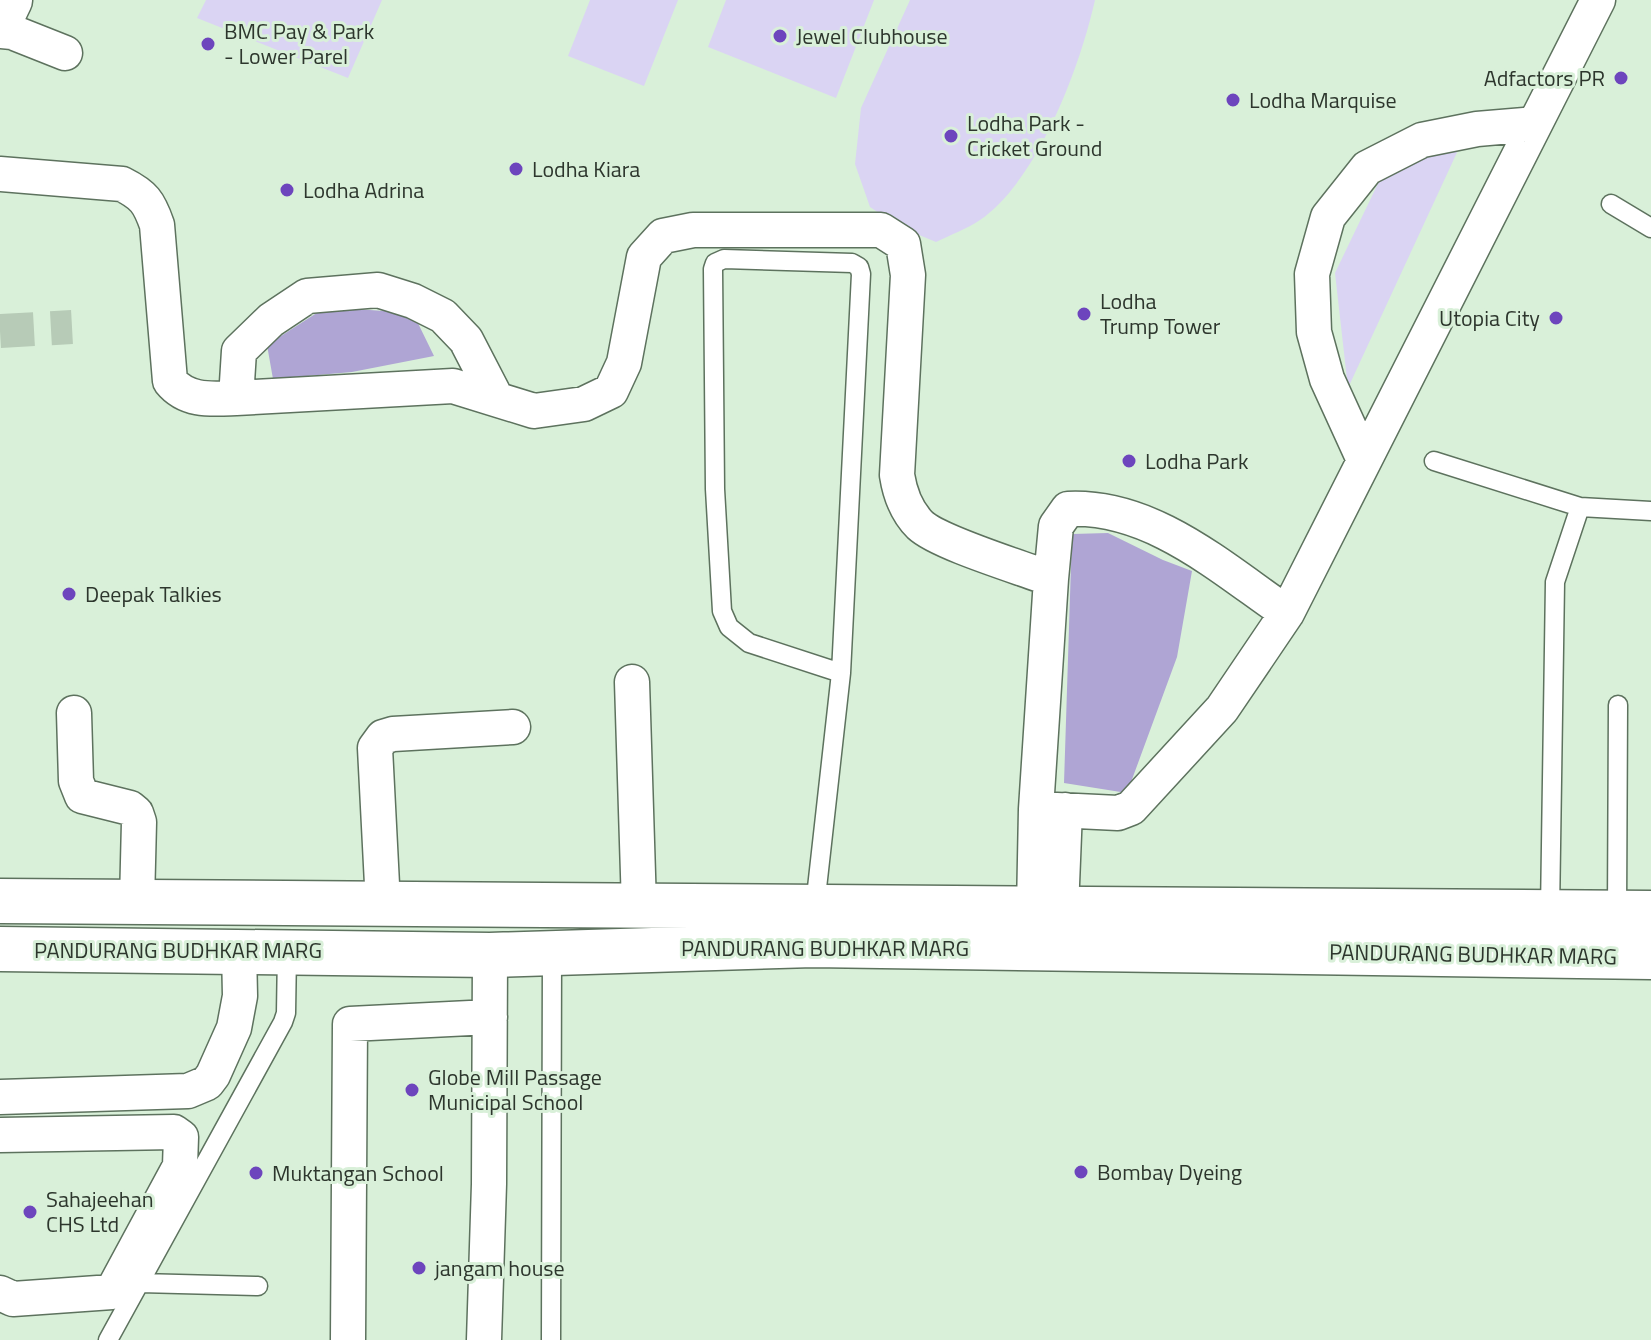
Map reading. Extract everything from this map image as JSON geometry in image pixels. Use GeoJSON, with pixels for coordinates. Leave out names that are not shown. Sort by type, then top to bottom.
{"type":"FeatureCollection","features":[{"type":"Feature","properties":{"kind":"main road"},"geometry":{"type":"LineString","coordinates":[[0,21],[10,0]]}},
{"type":"Feature","properties":{"kind":"main road","name":"PANDURANG BUDHKAR MARG"},"geometry":{"type":"LineString","coordinates":[[0,901],[639,906],[814,926],[1369,932],[1550,912],[1634,913]]}},
{"type":"Feature","properties":{"kind":"main road","name":"PANDURANG BUDHKAR MARG"},"geometry":{"type":"LineString","coordinates":[[0,949],[490,955],[552,953],[814,926],[1048,909],[1369,932],[1651,957]]}},
{"type":"Feature","properties":{"kind":"street"},"geometry":{"type":"LineString","coordinates":[[1051,810],[1118,813],[1131,808],[1222,709],[1287,613],[1598,0]]}},
{"type":"Feature","properties":{"kind":"street"},"geometry":{"type":"LineString","coordinates":[[0,31],[12,32],[65,53]]}},
{"type":"Feature","properties":{"kind":"street"},"geometry":{"type":"LineString","coordinates":[[1364,460],[1327,379],[1314,332],[1312,274],[1328,217],[1367,168],[1422,140],[1477,129],[1535,124]]}},
{"type":"Feature","properties":{"kind":"street"},"geometry":{"type":"LineString","coordinates":[[0,174],[122,184],[136,191],[150,205],[157,225],[170,381],[177,390],[188,396],[208,399],[236,391],[489,385],[534,411],[584,404],[611,391],[624,363],[644,257],[663,236],[693,230],[881,230],[903,244],[908,275],[897,475],[901,498],[921,526],[947,540],[1051,579]]}},
{"type":"Feature","properties":{"kind":"street"},"geometry":{"type":"LineString","coordinates":[[236,391],[239,351],[271,320],[307,296],[378,290],[413,301],[443,316],[466,340],[489,385]]}},
{"type":"Feature","properties":{"kind":"street"},"geometry":{"type":"LineString","coordinates":[[1048,909],[1051,579],[1056,526],[1068,509],[1091,508],[1130,517],[1166,532],[1287,613]]}},
{"type":"Feature","properties":{"kind":"street"},"geometry":{"type":"LineString","coordinates":[[632,682],[639,906]]}},
{"type":"Feature","properties":{"kind":"street"},"geometry":{"type":"LineString","coordinates":[[74,713],[76,781],[82,796],[130,808],[139,822],[137,902]]}},
{"type":"Feature","properties":{"kind":"street"},"geometry":{"type":"LineString","coordinates":[[383,904],[375,748],[383,737],[513,727]]}},
{"type":"Feature","properties":{"kind":"street"},"geometry":{"type":"LineString","coordinates":[[0,1097],[188,1091],[207,1083],[234,1028],[240,996],[239,950]]}},
{"type":"Feature","properties":{"kind":"street"},"geometry":{"type":"LineString","coordinates":[[484,1340],[490,955]]}},
{"type":"Feature","properties":{"kind":"street"},"geometry":{"type":"LineString","coordinates":[[348,1340],[350,1024],[490,1017]]}},
{"type":"Feature","properties":{"kind":"street"},"geometry":{"type":"LineString","coordinates":[[0,1135],[174,1132],[181,1137],[180,1166],[112,1292],[13,1299],[0,1293]]}},
{"type":"Feature","properties":{"kind":"lane"},"geometry":{"type":"LineString","coordinates":[[1611,204],[1651,228]]}},
{"type":"Feature","properties":{"kind":"lane"},"geometry":{"type":"LineString","coordinates":[[814,926],[841,673],[861,274],[859,267],[852,263],[724,259],[715,263],[713,269],[715,489],[722,611],[729,627],[749,643],[841,673]]}},
{"type":"Feature","properties":{"kind":"lane"},"geometry":{"type":"LineString","coordinates":[[1434,461],[1580,507],[1651,511]]}},
{"type":"Feature","properties":{"kind":"lane"},"geometry":{"type":"LineString","coordinates":[[1550,912],[1555,582],[1580,507]]}},
{"type":"Feature","properties":{"kind":"lane"},"geometry":{"type":"LineString","coordinates":[[1618,705],[1634,913]]}},
{"type":"Feature","properties":{"kind":"lane"},"geometry":{"type":"LineString","coordinates":[[108,1340],[283,1022],[286,1013],[287,951]]}},
{"type":"Feature","properties":{"kind":"lane"},"geometry":{"type":"LineString","coordinates":[[551,1340],[552,953]]}},
{"type":"Feature","properties":{"kind":"lane"},"geometry":{"type":"LineString","coordinates":[[140,1283],[258,1286]]}},
{"type":"Feature","properties":{"kind":"shaded area"},"geometry":{"type":"Polygon","coordinates":[[[206,0],[382,0],[348,78],[197,18],[206,0]]]}},
{"type":"Feature","properties":{"kind":"shaded area"},"geometry":{"type":"Polygon","coordinates":[[[590,0],[678,0],[644,86],[568,56],[590,0]]]}},
{"type":"Feature","properties":{"kind":"shaded area"},"geometry":{"type":"Polygon","coordinates":[[[726,0],[874,0],[836,98],[708,47],[726,0]]]}},
{"type":"Feature","properties":{"kind":"shaded area","name":"Lodha Park - Cricket Ground"},"geometry":{"type":"Polygon","coordinates":[[[910,0],[1095,0],[1079,57],[1054,120],[1020,178],[1001,202],[980,220],[936,242],[900,227],[870,207],[855,164],[861,108],[910,0]]]}},
{"type":"Feature","properties":{"kind":"shaded area"},"geometry":{"type":"Polygon","coordinates":[[[1460,146],[1348,388],[1335,273],[1384,171],[1460,146]]]}},
{"type":"Feature","properties":{"kind":"shaded area"},"geometry":{"type":"Polygon","coordinates":[[[326,307],[413,313],[434,356],[352,372],[273,379],[267,345],[326,307]]]}},
{"type":"Feature","properties":{"kind":"shaded area"},"geometry":{"type":"Polygon","coordinates":[[[1108,533],[1192,571],[1177,657],[1127,793],[1064,783],[1072,534],[1108,533]]]}},
{"type":"Feature","properties":{"kind":"tunnel"},"geometry":{"type":"LineString","coordinates":[[0,331],[72,327]]}},
{"type":"Feature","properties":{"kind":"place","name":"Jewel Clubhouse"},"geometry":{"type":"Point","coordinates":[780,36]}},
{"type":"Feature","properties":{"kind":"place","name":"BMC Pay & Park - Lower Parel"},"geometry":{"type":"Point","coordinates":[208,44]}},
{"type":"Feature","properties":{"kind":"place","name":"Adfactors PR"},"geometry":{"type":"Point","coordinates":[1621,78]}},
{"type":"Feature","properties":{"kind":"place","name":"Lodha Marquise"},"geometry":{"type":"Point","coordinates":[1233,100]}},
{"type":"Feature","properties":{"kind":"place","name":"Lodha Park - Cricket Ground"},"geometry":{"type":"Point","coordinates":[951,136]}},
{"type":"Feature","properties":{"kind":"place","name":"Lodha Kiara"},"geometry":{"type":"Point","coordinates":[516,169]}},
{"type":"Feature","properties":{"kind":"place","name":"Lodha Adrina"},"geometry":{"type":"Point","coordinates":[287,190]}},
{"type":"Feature","properties":{"kind":"place","name":"Lodha Trump Tower"},"geometry":{"type":"Point","coordinates":[1084,314]}},
{"type":"Feature","properties":{"kind":"place","name":"Utopia City"},"geometry":{"type":"Point","coordinates":[1556,318]}},
{"type":"Feature","properties":{"kind":"place","name":"Lodha Park"},"geometry":{"type":"Point","coordinates":[1129,461]}},
{"type":"Feature","properties":{"kind":"place","name":"Deepak Talkies"},"geometry":{"type":"Point","coordinates":[69,594]}},
{"type":"Feature","properties":{"kind":"place","name":"Globe Mill Passage Municipal School"},"geometry":{"type":"Point","coordinates":[412,1090]}},
{"type":"Feature","properties":{"kind":"place","name":"Bombay Dyeing"},"geometry":{"type":"Point","coordinates":[1081,1172]}},
{"type":"Feature","properties":{"kind":"place","name":"Muktangan School"},"geometry":{"type":"Point","coordinates":[256,1173]}},
{"type":"Feature","properties":{"kind":"place","name":"Sahajeehan CHS Ltd"},"geometry":{"type":"Point","coordinates":[30,1212]}},
{"type":"Feature","properties":{"kind":"place","name":"jangam house"},"geometry":{"type":"Point","coordinates":[419,1268]}}]}
